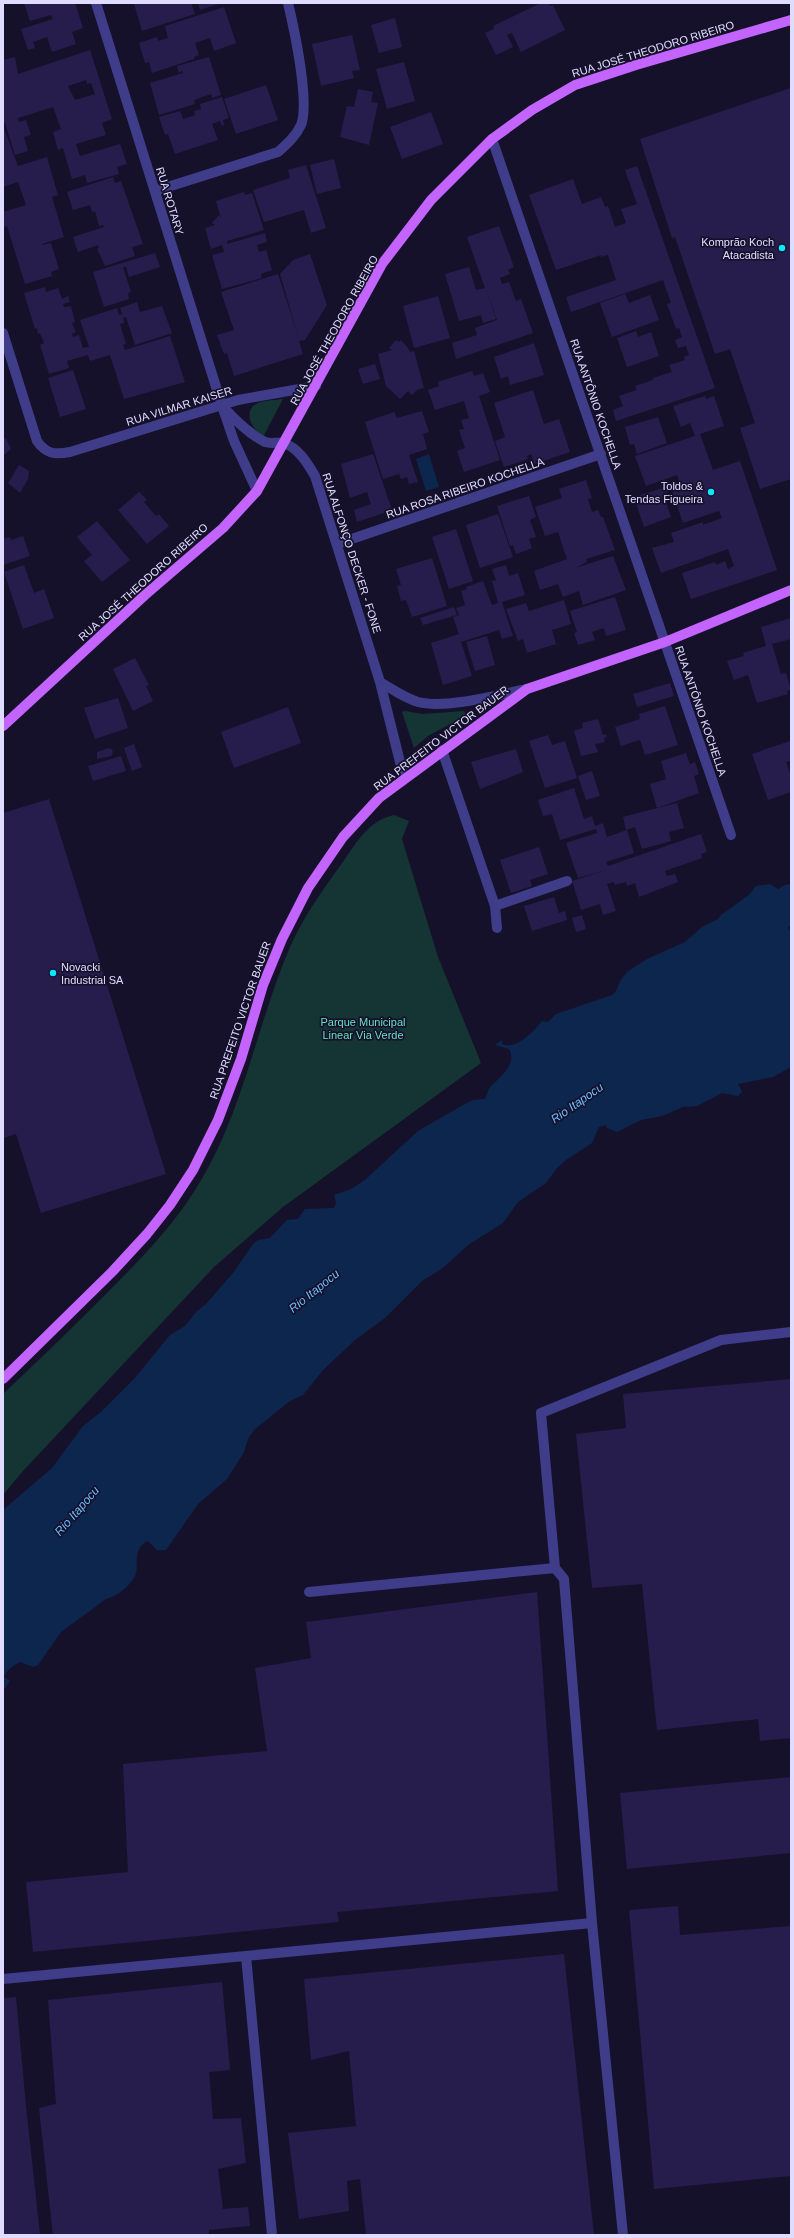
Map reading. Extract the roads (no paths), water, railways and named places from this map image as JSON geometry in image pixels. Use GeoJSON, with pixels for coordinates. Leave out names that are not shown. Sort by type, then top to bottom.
{"type":"FeatureCollection","features":[{"type":"Feature","properties":{"kind":"main road","name":"RUA JOSÉ THEODORO RIBEIRO"},"geometry":{"type":"LineString","coordinates":[[3,726],[145,595],[223,528],[257,490],[316,386],[382,264],[431,200],[492,139],[532,110],[575,85],[636,65],[791,20]]}},
{"type":"Feature","properties":{"kind":"main road","name":"RUA PREFEITO VICTOR BAUER"},"geometry":{"type":"LineString","coordinates":[[3,1378],[112,1272],[147,1234],[170,1206],[193,1170],[218,1120],[242,1059],[263,985],[282,939],[308,888],[343,837],[379,798],[442,750],[527,689],[665,642],[791,590]]}},
{"type":"Feature","properties":{"kind":"street","name":"RUA ROTARY"},"geometry":{"type":"LineString","coordinates":[[96,3],[222,406],[234,441],[257,490]]}},
{"type":"Feature","properties":{"kind":"street"},"geometry":{"type":"LineString","coordinates":[[155,191],[278,152],[292,140],[302,124],[302,84],[294,26],[288,3]]}},
{"type":"Feature","properties":{"kind":"street","name":"RUA ANTÔNIO KOCHELLA"},"geometry":{"type":"LineString","coordinates":[[492,139],[731,836]]}},
{"type":"Feature","properties":{"kind":"street","name":"RUA VILMAR KAISER"},"geometry":{"type":"LineString","coordinates":[[3,333],[37,440],[43,449],[52,454],[70,452],[238,400],[316,386]]}},
{"type":"Feature","properties":{"kind":"street","name":"RUA ROTARY"},"geometry":{"type":"LineString","coordinates":[[222,406],[243,428],[266,442],[284,443]]}},
{"type":"Feature","properties":{"kind":"street","name":"RUA ALFONÇO DECKER - FONE"},"geometry":{"type":"LineString","coordinates":[[284,443],[306,460],[315,476],[380,682],[404,778]]}},
{"type":"Feature","properties":{"kind":"street","name":"RUA ROSA RIBEIRO KOCHELLA"},"geometry":{"type":"LineString","coordinates":[[337,544],[601,454]]}},
{"type":"Feature","properties":{"kind":"street"},"geometry":{"type":"LineString","coordinates":[[380,682],[401,695],[418,702],[437,704],[527,689]]}},
{"type":"Feature","properties":{"kind":"street"},"geometry":{"type":"LineString","coordinates":[[442,750],[494,906],[497,928]]}},
{"type":"Feature","properties":{"kind":"street"},"geometry":{"type":"LineString","coordinates":[[494,906],[567,881]]}},
{"type":"Feature","properties":{"kind":"street"},"geometry":{"type":"LineString","coordinates":[[624,2235],[592,1923],[564,1579],[555,1568],[541,1413],[721,1340],[791,1332]]}},
{"type":"Feature","properties":{"kind":"street"},"geometry":{"type":"LineString","coordinates":[[309,1592],[555,1568]]}},
{"type":"Feature","properties":{"kind":"street"},"geometry":{"type":"LineString","coordinates":[[3,1979],[592,1923]]}},
{"type":"Feature","properties":{"kind":"street"},"geometry":{"type":"LineString","coordinates":[[246,1956],[272,2235]]}},
{"type":"Feature","properties":{"kind":"water"},"geometry":{"type":"Polygon","coordinates":[[[429,454],[439,487],[426,491],[416,459],[429,454]]]}},
{"type":"Feature","properties":{"kind":"water"},"geometry":{"type":"Polygon","coordinates":[[[770,884],[784,893],[782,917],[790,931],[791,939],[791,1067],[773,1077],[738,1084],[742,1092],[738,1096],[722,1093],[697,1106],[683,1107],[662,1116],[641,1120],[617,1132],[607,1128],[606,1125],[599,1127],[592,1143],[566,1160],[557,1168],[546,1183],[518,1202],[503,1223],[468,1245],[443,1268],[422,1281],[385,1318],[355,1340],[323,1370],[303,1395],[290,1401],[255,1429],[249,1437],[243,1454],[227,1479],[198,1504],[166,1550],[157,1550],[148,1541],[143,1544],[138,1553],[135,1576],[130,1584],[110,1598],[106,1599],[61,1632],[38,1665],[33,1667],[20,1662],[10,1668],[4,1677],[10,1681],[3,1691],[3,1510],[52,1468],[83,1426],[101,1412],[134,1379],[170,1335],[185,1326],[196,1312],[206,1304],[233,1273],[253,1244],[258,1240],[270,1238],[287,1220],[298,1219],[305,1209],[334,1208],[336,1203],[334,1195],[351,1189],[366,1179],[418,1131],[473,1100],[485,1099],[490,1087],[506,1070],[511,1060],[509,1049],[495,1045],[502,1040],[502,1044],[513,1045],[524,1039],[542,1021],[548,1022],[556,1014],[612,995],[627,972],[647,959],[685,942],[702,927],[718,919],[721,915],[749,895],[756,886],[770,884]]]}},
{"type":"Feature","properties":{"kind":"waterway","name":"Rio Itapocu"},"geometry":{"type":"LineString","coordinates":[[750,941],[791,901]]}},
{"type":"Feature","properties":{"kind":"place","name":"Komprão Koch Atacadista"},"geometry":{"type":"Point","coordinates":[782,248]}},
{"type":"Feature","properties":{"kind":"place","name":"Toldos & Tendas Figueira"},"geometry":{"type":"Point","coordinates":[711,492]}},
{"type":"Feature","properties":{"kind":"place","name":"Novacki Industrial SA"},"geometry":{"type":"Point","coordinates":[53,973]}},
{"type":"Feature","properties":{"kind":"park label","name":"Parque Municipal Linear Via Verde"},"geometry":{"type":"Point","coordinates":[363,1028]}}]}
